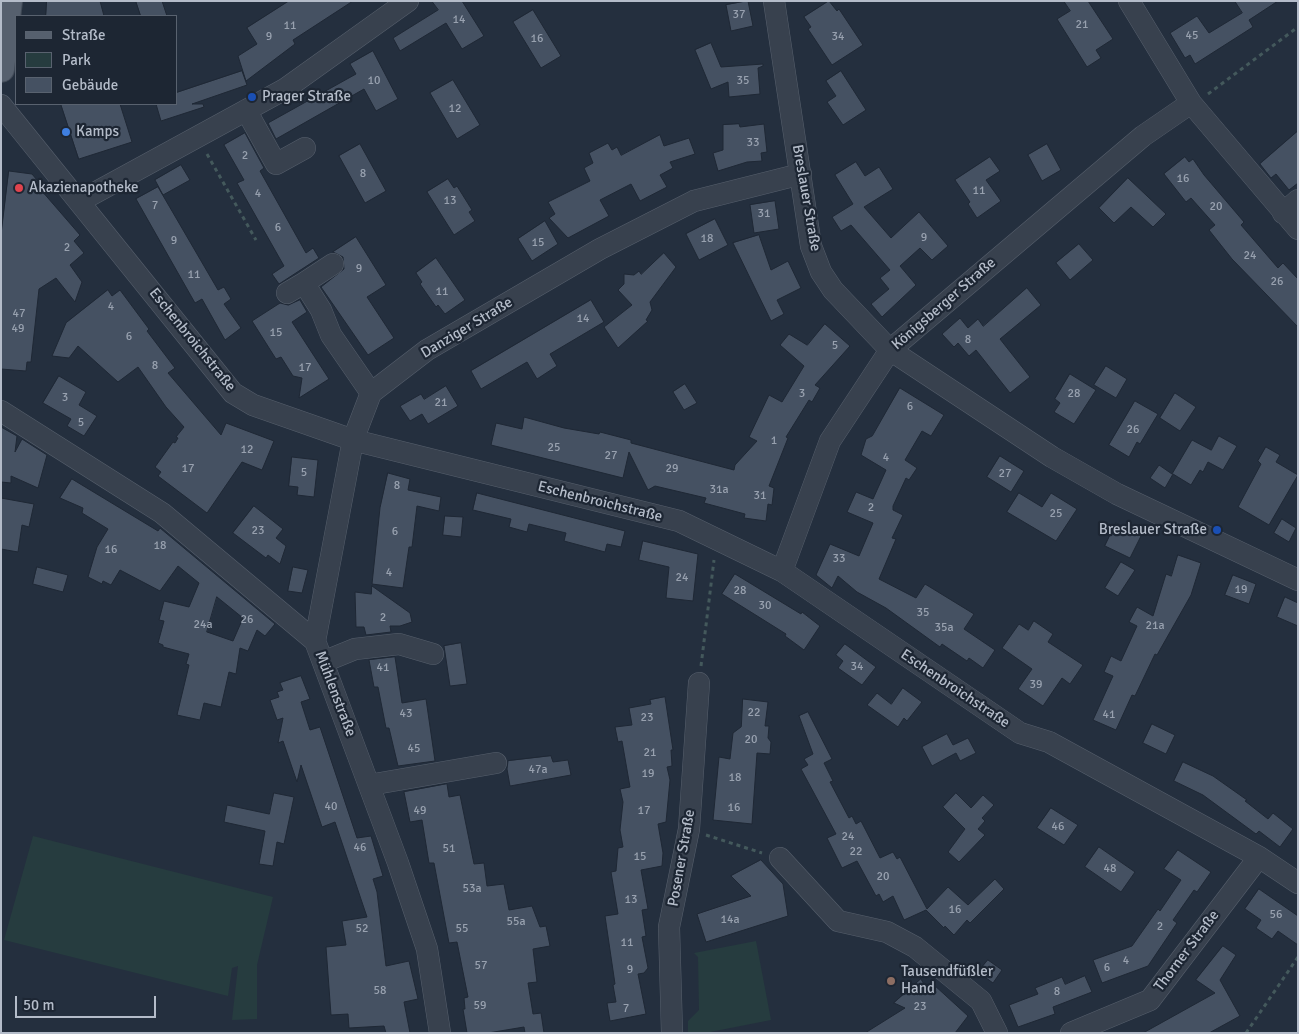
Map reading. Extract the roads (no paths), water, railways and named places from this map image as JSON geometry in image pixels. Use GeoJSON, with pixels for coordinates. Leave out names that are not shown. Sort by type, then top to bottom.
{"type":"FeatureCollection","features":[{"type":"Feature","properties":{"kind":"main road"},"geometry":{"type":"LineString","coordinates":[[1,69],[9,1]]}},
{"type":"Feature","properties":{"kind":"street"},"geometry":{"type":"LineString","coordinates":[[80,201],[284,89],[408,1]]}},
{"type":"Feature","properties":{"kind":"street","name":"Breslauer Straße"},"geometry":{"type":"LineString","coordinates":[[774,1],[811,246],[822,272],[833,290],[890,350],[1052,456],[1117,494],[1298,580]]}},
{"type":"Feature","properties":{"kind":"street"},"geometry":{"type":"LineString","coordinates":[[1138,4],[1191,103],[1290,206],[1298,230]]}},
{"type":"Feature","properties":{"kind":"street","name":"Königsberger Straße"},"geometry":{"type":"LineString","coordinates":[[782,572],[830,441],[890,350],[1143,136],[1191,103]]}},
{"type":"Feature","properties":{"kind":"street","name":"Eschenbroichstraße"},"geometry":{"type":"LineString","coordinates":[[1,105],[233,393],[253,405],[353,440],[679,521],[782,572],[1020,733],[1049,742],[1258,857],[1298,883]]}},
{"type":"Feature","properties":{"kind":"street"},"geometry":{"type":"LineString","coordinates":[[246,110],[276,164],[305,148]]}},
{"type":"Feature","properties":{"kind":"street","name":"Danziger Straße"},"geometry":{"type":"LineString","coordinates":[[371,393],[427,350],[600,249],[694,201],[801,174]]}},
{"type":"Feature","properties":{"kind":"street"},"geometry":{"type":"LineString","coordinates":[[315,641],[353,440],[371,393],[332,335],[321,310],[295,288],[333,264]]}},
{"type":"Feature","properties":{"kind":"street","name":"Mühlenstraße"},"geometry":{"type":"LineString","coordinates":[[1,410],[162,513],[315,641],[369,785],[427,950],[440,1033]]}},
{"type":"Feature","properties":{"kind":"street"},"geometry":{"type":"LineString","coordinates":[[323,662],[355,649],[399,644],[433,654]]}},
{"type":"Feature","properties":{"kind":"street","name":"Posener Straße"},"geometry":{"type":"LineString","coordinates":[[672,1033],[670,927],[689,829],[699,683]]}},
{"type":"Feature","properties":{"kind":"street"},"geometry":{"type":"LineString","coordinates":[[369,785],[496,763]]}},
{"type":"Feature","properties":{"kind":"street","name":"Thorner Straße"},"geometry":{"type":"LineString","coordinates":[[1071,1033],[1150,1000],[1258,857]]}},
{"type":"Feature","properties":{"kind":"street"},"geometry":{"type":"LineString","coordinates":[[780,858],[838,922],[887,932],[915,947],[981,1001],[997,1033]]}},
{"type":"Feature","properties":{"kind":"place","name":"Prager Straße"},"geometry":{"type":"Point","coordinates":[252,97]}},
{"type":"Feature","properties":{"kind":"place","name":"Kamps"},"geometry":{"type":"Point","coordinates":[66,132]}},
{"type":"Feature","properties":{"kind":"place","name":"Akazienapotheke"},"geometry":{"type":"Point","coordinates":[19,188]}},
{"type":"Feature","properties":{"kind":"place","name":"Breslauer Straße"},"geometry":{"type":"Point","coordinates":[1217,530]}},
{"type":"Feature","properties":{"kind":"place","name":"Tausendfüßler Hand"},"geometry":{"type":"Point","coordinates":[891,981]}}]}
